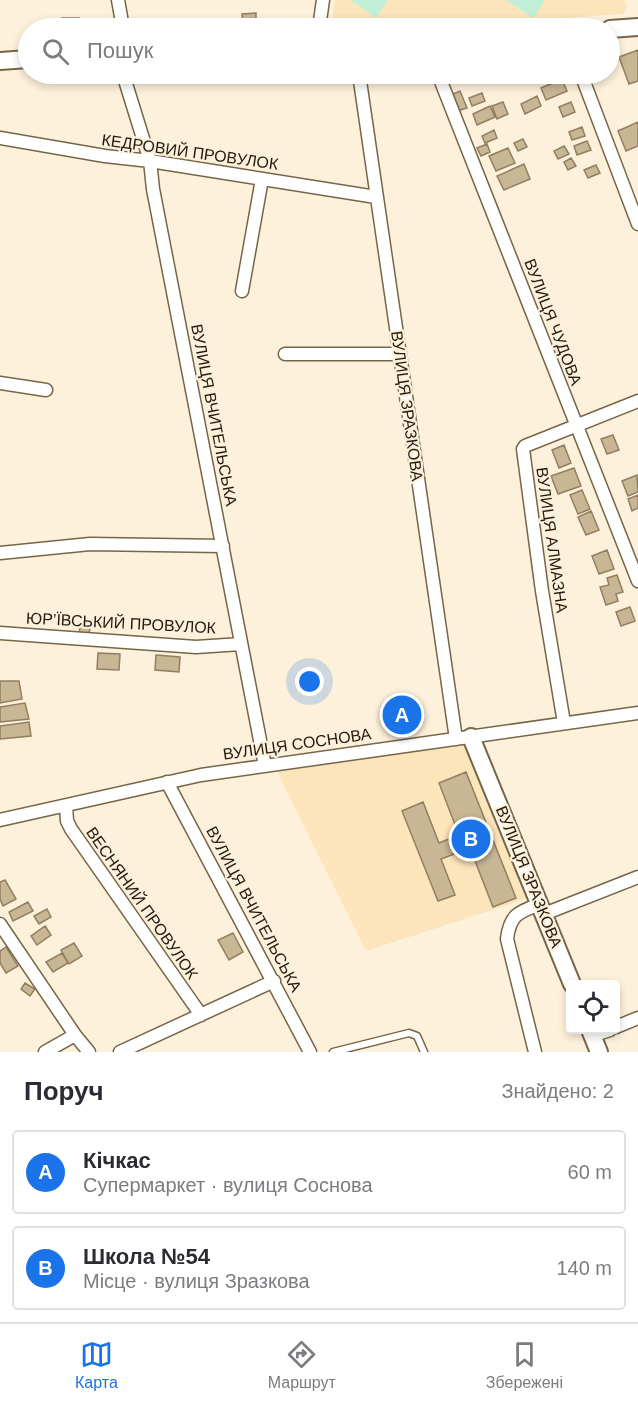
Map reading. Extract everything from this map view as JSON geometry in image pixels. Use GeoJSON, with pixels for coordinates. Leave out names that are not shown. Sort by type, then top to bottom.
{"type":"FeatureCollection","features":[{"type":"Feature","properties":{"kind":"street"},"geometry":{"type":"LineString","coordinates":[[118,0],[121,18]]}},
{"type":"Feature","properties":{"kind":"street"},"geometry":{"type":"LineString","coordinates":[[320,18],[322,0]]}},
{"type":"Feature","properties":{"kind":"street"},"geometry":{"type":"LineString","coordinates":[[620,28],[638,27]]}},
{"type":"Feature","properties":{"kind":"street"},"geometry":{"type":"LineString","coordinates":[[0,61],[18,60]]}},
{"type":"Feature","properties":{"kind":"street","name":"ВУЛИЦЯ ВЧИТЕЛЬСЬКА"},"geometry":{"type":"LineString","coordinates":[[126,84],[150,160],[153,189],[265,765]]}},
{"type":"Feature","properties":{"kind":"street","name":"ВУЛИЦЯ ЗРАЗКОВА"},"geometry":{"type":"LineString","coordinates":[[360,84],[399,354],[464,738],[542,909],[570,980]]}},
{"type":"Feature","properties":{"kind":"street","name":"ВУЛИЦЯ ЧУДОВА"},"geometry":{"type":"LineString","coordinates":[[442,84],[638,581]]}},
{"type":"Feature","properties":{"kind":"street"},"geometry":{"type":"LineString","coordinates":[[585,84],[638,224]]}},
{"type":"Feature","properties":{"kind":"street","name":"КЕДРОВИЙ ПРОВУЛОК"},"geometry":{"type":"LineString","coordinates":[[0,138],[376,197]]}},
{"type":"Feature","properties":{"kind":"street"},"geometry":{"type":"LineString","coordinates":[[242,291],[262,179]]}},
{"type":"Feature","properties":{"kind":"street"},"geometry":{"type":"LineString","coordinates":[[285,354],[399,354]]}},
{"type":"Feature","properties":{"kind":"street"},"geometry":{"type":"LineString","coordinates":[[0,383],[46,390]]}},
{"type":"Feature","properties":{"kind":"street","name":"ВУЛИЦЯ АЛМАЗНА"},"geometry":{"type":"LineString","coordinates":[[564,723],[523,452],[525,446],[638,401]]}},
{"type":"Feature","properties":{"kind":"street"},"geometry":{"type":"LineString","coordinates":[[0,553],[90,544],[222,546]]}},
{"type":"Feature","properties":{"kind":"street","name":"ЮР’ЇВСЬКИЙ ПРОВУЛОК"},"geometry":{"type":"LineString","coordinates":[[0,633],[196,647],[241,644]]}},
{"type":"Feature","properties":{"kind":"street","name":"ВУЛИЦЯ СОСНОВА"},"geometry":{"type":"LineString","coordinates":[[0,818],[66,806],[201,775],[638,713]]}},
{"type":"Feature","properties":{"kind":"street","name":"ВУЛИЦЯ ВЧИТЕЛЬСЬКА"},"geometry":{"type":"LineString","coordinates":[[167,782],[310,1052]]}},
{"type":"Feature","properties":{"kind":"street","name":"ВЕСНЯНИЙ ПРОВУЛОК"},"geometry":{"type":"LineString","coordinates":[[66,806],[67,821],[71,829],[201,1015]]}},
{"type":"Feature","properties":{"kind":"street"},"geometry":{"type":"LineString","coordinates":[[535,1052],[507,939],[511,920],[518,913],[542,909],[638,877]]}},
{"type":"Feature","properties":{"kind":"street"},"geometry":{"type":"LineString","coordinates":[[2,931],[89,1052]]}},
{"type":"Feature","properties":{"kind":"street"},"geometry":{"type":"LineString","coordinates":[[120,1052],[274,981]]}},
{"type":"Feature","properties":{"kind":"street"},"geometry":{"type":"LineString","coordinates":[[620,1025],[638,1018]]}},
{"type":"Feature","properties":{"kind":"street"},"geometry":{"type":"LineString","coordinates":[[45,1052],[75,1035]]}},
{"type":"Feature","properties":{"kind":"lane"},"geometry":{"type":"LineString","coordinates":[[333,1052],[409,1033],[417,1036],[424,1052]]}},
{"type":"Feature","properties":{"kind":"shaded area"},"geometry":{"type":"Polygon","coordinates":[[[335,0],[624,0],[627,7],[623,14],[564,18],[332,18],[335,0]]]}},
{"type":"Feature","properties":{"kind":"shaded area"},"geometry":{"type":"Polygon","coordinates":[[[468,743],[532,897],[366,951],[276,770],[468,743]]]}},
{"type":"Feature","properties":{"kind":"green space"},"geometry":{"type":"Polygon","coordinates":[[[351,0],[388,0],[376,18],[351,0]]]}},
{"type":"Feature","properties":{"kind":"green space"},"geometry":{"type":"Polygon","coordinates":[[[506,0],[545,0],[533,18],[506,0]]]}},
{"type":"Feature","properties":{"kind":"building"},"geometry":{"type":"Polygon","coordinates":[[[256,13],[256,18],[242,18],[242,14],[256,13]]]}},
{"type":"Feature","properties":{"kind":"building"},"geometry":{"type":"Polygon","coordinates":[[[638,50],[638,81],[629,84],[620,57],[638,50]]]}},
{"type":"Feature","properties":{"kind":"building"},"geometry":{"type":"Polygon","coordinates":[[[550,84],[564,84],[567,91],[546,100],[541,88],[550,84]]]}},
{"type":"Feature","properties":{"kind":"building"},"geometry":{"type":"Polygon","coordinates":[[[460,91],[467,108],[457,111],[451,95],[460,91]]]}},
{"type":"Feature","properties":{"kind":"building"},"geometry":{"type":"Polygon","coordinates":[[[482,93],[485,101],[472,106],[469,98],[482,93]]]}},
{"type":"Feature","properties":{"kind":"building"},"geometry":{"type":"Polygon","coordinates":[[[537,96],[541,106],[525,114],[521,104],[537,96]]]}},
{"type":"Feature","properties":{"kind":"building"},"geometry":{"type":"Polygon","coordinates":[[[503,102],[508,114],[497,119],[492,106],[503,102]]]}},
{"type":"Feature","properties":{"kind":"building"},"geometry":{"type":"Polygon","coordinates":[[[571,102],[575,112],[563,117],[559,107],[571,102]]]}},
{"type":"Feature","properties":{"kind":"building"},"geometry":{"type":"Polygon","coordinates":[[[490,106],[495,117],[477,125],[473,114],[490,106]]]}},
{"type":"Feature","properties":{"kind":"building"},"geometry":{"type":"Polygon","coordinates":[[[638,122],[638,146],[626,151],[618,131],[638,122]]]}},
{"type":"Feature","properties":{"kind":"building"},"geometry":{"type":"Polygon","coordinates":[[[582,127],[585,136],[572,140],[569,132],[582,127]]]}},
{"type":"Feature","properties":{"kind":"building"},"geometry":{"type":"Polygon","coordinates":[[[494,130],[497,138],[485,143],[482,136],[494,130]]]}},
{"type":"Feature","properties":{"kind":"building"},"geometry":{"type":"Polygon","coordinates":[[[523,139],[527,147],[518,151],[514,143],[523,139]]]}},
{"type":"Feature","properties":{"kind":"building"},"geometry":{"type":"Polygon","coordinates":[[[587,141],[591,150],[577,155],[574,146],[587,141]]]}},
{"type":"Feature","properties":{"kind":"building"},"geometry":{"type":"Polygon","coordinates":[[[487,144],[490,152],[481,156],[477,148],[487,144]]]}},
{"type":"Feature","properties":{"kind":"building"},"geometry":{"type":"Polygon","coordinates":[[[564,146],[569,154],[558,159],[554,151],[564,146]]]}},
{"type":"Feature","properties":{"kind":"building"},"geometry":{"type":"Polygon","coordinates":[[[508,148],[515,163],[496,171],[489,156],[508,148]]]}},
{"type":"Feature","properties":{"kind":"building"},"geometry":{"type":"Polygon","coordinates":[[[571,158],[576,166],[568,170],[564,162],[571,158]]]}},
{"type":"Feature","properties":{"kind":"building"},"geometry":{"type":"Polygon","coordinates":[[[524,164],[530,179],[504,190],[497,176],[524,164]]]}},
{"type":"Feature","properties":{"kind":"building"},"geometry":{"type":"Polygon","coordinates":[[[596,165],[600,173],[588,178],[584,170],[596,165]]]}},
{"type":"Feature","properties":{"kind":"building"},"geometry":{"type":"Polygon","coordinates":[[[613,435],[619,450],[607,454],[601,439],[613,435]]]}},
{"type":"Feature","properties":{"kind":"building"},"geometry":{"type":"Polygon","coordinates":[[[564,445],[571,463],[559,468],[552,450],[564,445]]]}},
{"type":"Feature","properties":{"kind":"building"},"geometry":{"type":"Polygon","coordinates":[[[574,468],[581,486],[558,494],[551,476],[574,468]]]}},
{"type":"Feature","properties":{"kind":"building"},"geometry":{"type":"Polygon","coordinates":[[[637,475],[638,492],[628,496],[622,481],[637,475]]]}},
{"type":"Feature","properties":{"kind":"building"},"geometry":{"type":"Polygon","coordinates":[[[582,490],[590,509],[578,514],[570,495],[582,490]]]}},
{"type":"Feature","properties":{"kind":"building"},"geometry":{"type":"Polygon","coordinates":[[[638,495],[638,508],[632,511],[628,499],[638,495]]]}},
{"type":"Feature","properties":{"kind":"building"},"geometry":{"type":"Polygon","coordinates":[[[591,511],[599,530],[586,535],[578,517],[591,511]]]}},
{"type":"Feature","properties":{"kind":"building"},"geometry":{"type":"Polygon","coordinates":[[[607,550],[614,569],[599,574],[592,556],[607,550]]]}},
{"type":"Feature","properties":{"kind":"building"},"geometry":{"type":"Polygon","coordinates":[[[617,575],[623,592],[616,594],[618,601],[606,605],[600,587],[609,585],[607,578],[617,575]]]}},
{"type":"Feature","properties":{"kind":"building"},"geometry":{"type":"Polygon","coordinates":[[[630,607],[635,621],[621,626],[616,612],[630,607]]]}},
{"type":"Feature","properties":{"kind":"building"},"geometry":{"type":"Polygon","coordinates":[[[80,624],[90,625],[89,637],[79,636],[80,624]]]}},
{"type":"Feature","properties":{"kind":"building"},"geometry":{"type":"Polygon","coordinates":[[[98,653],[120,654],[119,670],[97,669],[98,653]]]}},
{"type":"Feature","properties":{"kind":"building"},"geometry":{"type":"Polygon","coordinates":[[[156,655],[180,657],[179,672],[155,670],[156,655]]]}},
{"type":"Feature","properties":{"kind":"building"},"geometry":{"type":"Polygon","coordinates":[[[0,681],[19,681],[22,699],[0,703],[0,681]]]}},
{"type":"Feature","properties":{"kind":"building"},"geometry":{"type":"Polygon","coordinates":[[[412,702],[415,725],[392,729],[389,705],[412,702]]]}},
{"type":"Feature","properties":{"kind":"building"},"geometry":{"type":"Polygon","coordinates":[[[25,703],[29,719],[0,722],[0,707],[25,703]]]}},
{"type":"Feature","properties":{"kind":"building"},"geometry":{"type":"Polygon","coordinates":[[[29,722],[31,736],[0,739],[0,726],[29,722]]]}},
{"type":"Feature","properties":{"kind":"building"},"geometry":{"type":"Polygon","coordinates":[[[466,772],[516,898],[493,907],[470,848],[441,859],[455,895],[438,901],[402,811],[423,802],[439,843],[459,835],[439,783],[466,772]]]}},
{"type":"Feature","properties":{"kind":"building"},"geometry":{"type":"Polygon","coordinates":[[[5,880],[16,899],[3,906],[0,899],[0,882],[5,880]]]}},
{"type":"Feature","properties":{"kind":"building"},"geometry":{"type":"Polygon","coordinates":[[[28,902],[33,911],[13,921],[9,912],[28,902]]]}},
{"type":"Feature","properties":{"kind":"building"},"geometry":{"type":"Polygon","coordinates":[[[47,909],[51,917],[39,924],[34,916],[47,909]]]}},
{"type":"Feature","properties":{"kind":"building"},"geometry":{"type":"Polygon","coordinates":[[[45,926],[51,935],[37,945],[31,936],[45,926]]]}},
{"type":"Feature","properties":{"kind":"building"},"geometry":{"type":"Polygon","coordinates":[[[233,933],[243,952],[229,960],[218,940],[233,933]]]}},
{"type":"Feature","properties":{"kind":"building"},"geometry":{"type":"Polygon","coordinates":[[[74,943],[82,956],[69,964],[61,950],[74,943]]]}},
{"type":"Feature","properties":{"kind":"building"},"geometry":{"type":"Polygon","coordinates":[[[6,947],[18,966],[6,973],[0,963],[0,951],[6,947]]]}},
{"type":"Feature","properties":{"kind":"building"},"geometry":{"type":"Polygon","coordinates":[[[62,953],[68,963],[53,972],[46,962],[62,953]]]}},
{"type":"Feature","properties":{"kind":"building"},"geometry":{"type":"Polygon","coordinates":[[[25,983],[35,989],[30,996],[21,989],[25,983]]]}},
{"type":"Feature","properties":{"kind":"place","name":"Кічкас"},"geometry":{"type":"Point","coordinates":[402,715]}},
{"type":"Feature","properties":{"kind":"place","name":"Школа №54"},"geometry":{"type":"Point","coordinates":[471,839]}}]}
